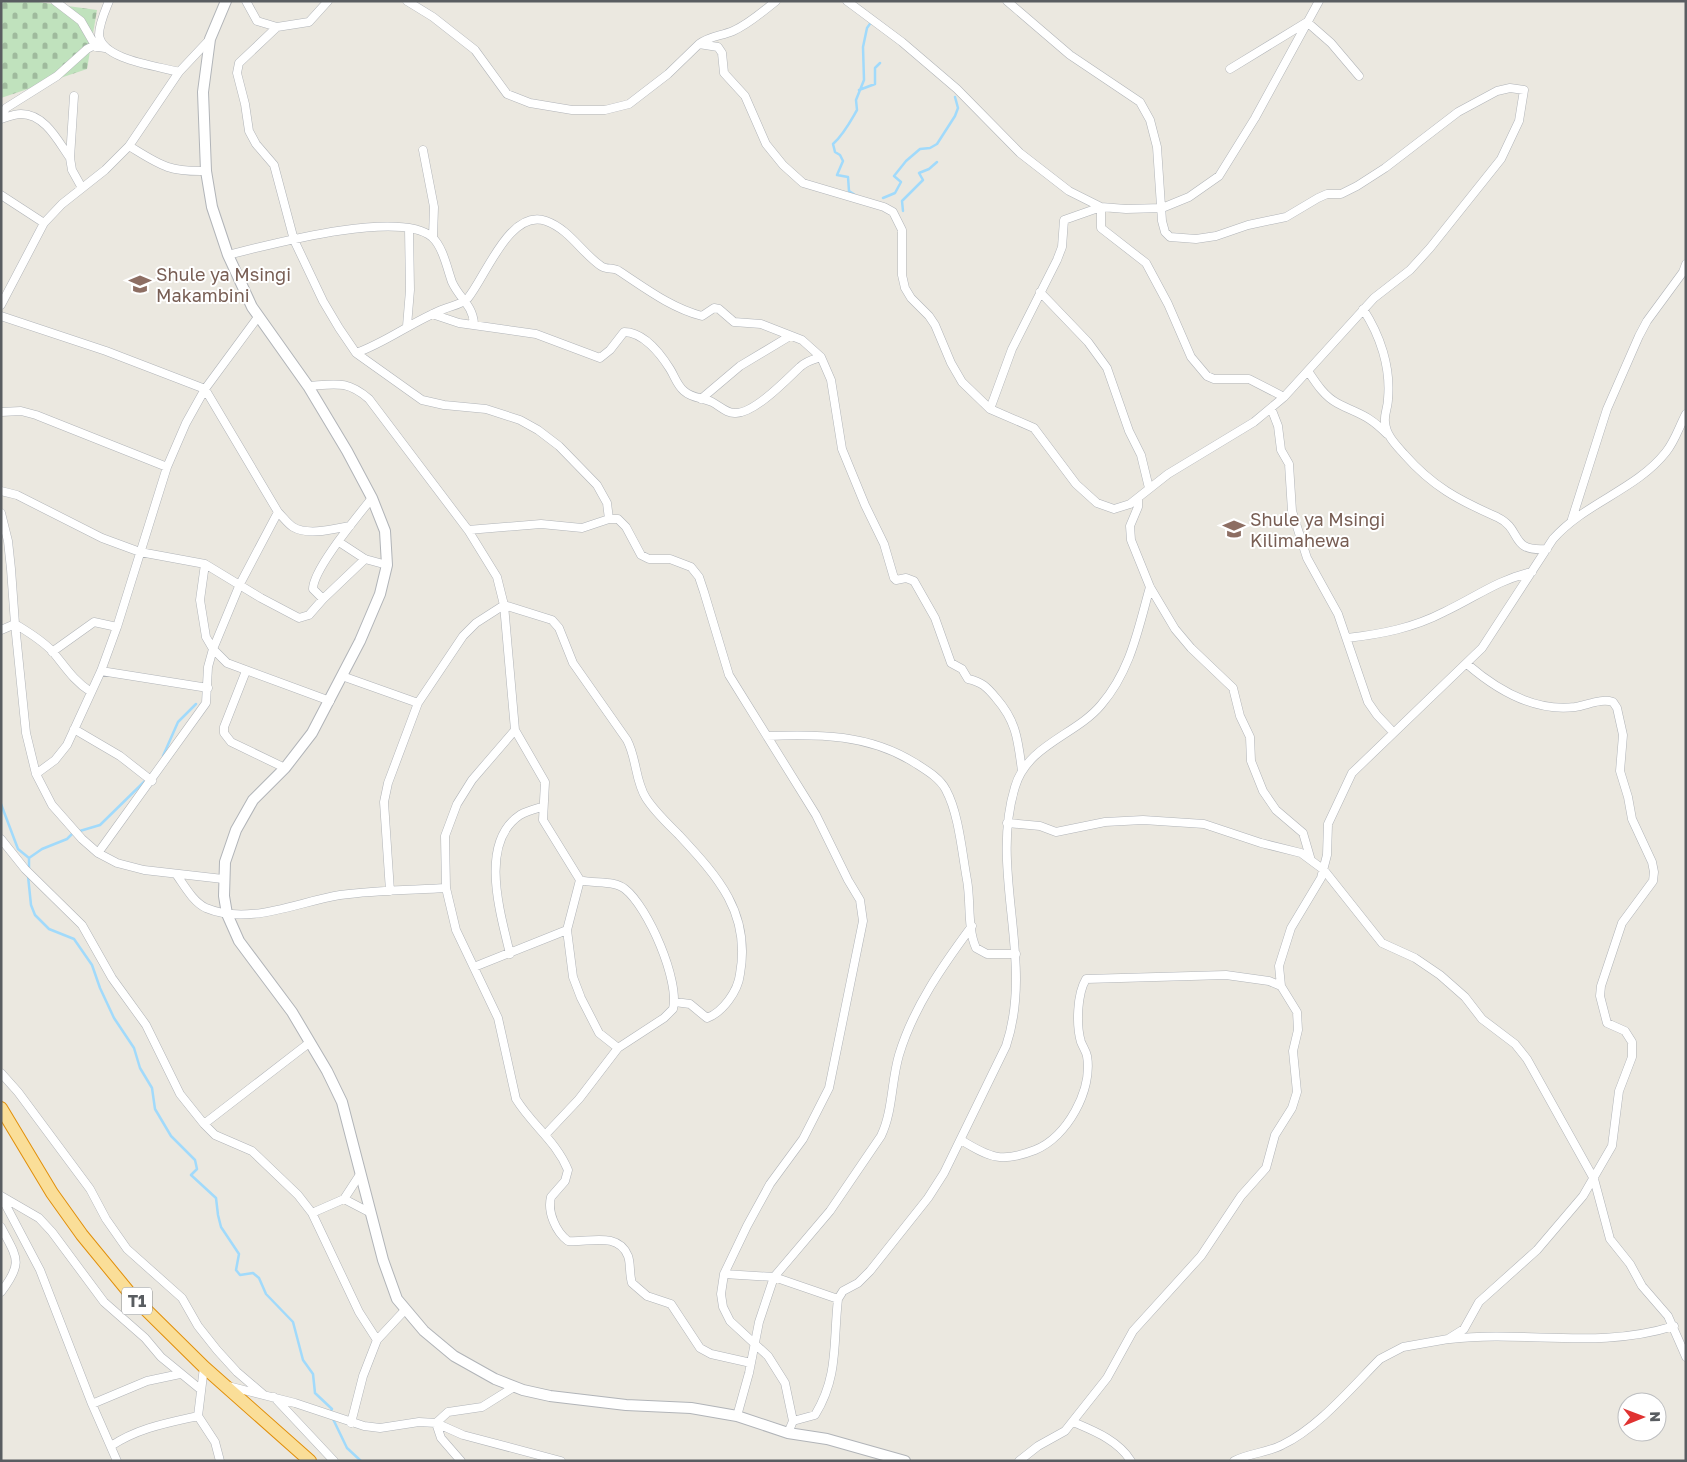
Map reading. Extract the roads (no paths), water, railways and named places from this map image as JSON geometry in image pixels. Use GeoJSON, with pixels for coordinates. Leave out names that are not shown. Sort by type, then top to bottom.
{"type":"FeatureCollection","features":[{"type":"Feature","properties":{"kind":"highway","name":"T1"},"geometry":{"type":"LineString","coordinates":[[1,1108],[52,1193],[82,1235],[132,1296],[204,1367],[228,1386],[310,1461]]}},
{"type":"Feature","properties":{"kind":"street"},"geometry":{"type":"LineString","coordinates":[[55,1],[82,21],[96,47]]}},
{"type":"Feature","properties":{"kind":"street"},"geometry":{"type":"LineString","coordinates":[[109,1],[100,27],[101,41],[105,48],[115,55],[179,72]]}},
{"type":"Feature","properties":{"kind":"street"},"geometry":{"type":"LineString","coordinates":[[226,1],[210,39],[203,92],[206,172],[212,207],[228,255],[258,317],[308,386],[347,451],[372,498],[384,530],[387,565],[380,594],[330,701],[312,733],[285,768],[253,800],[229,845],[223,879],[227,914],[239,941],[292,1012],[327,1070],[342,1102],[369,1212],[397,1299],[424,1331],[454,1356],[495,1379],[514,1387],[550,1396],[626,1405],[691,1408],[737,1416],[788,1433],[827,1439],[873,1457],[904,1461]]}},
{"type":"Feature","properties":{"kind":"street"},"geometry":{"type":"LineString","coordinates":[[246,1],[257,21],[277,26],[309,22],[328,1]]}},
{"type":"Feature","properties":{"kind":"street"},"geometry":{"type":"LineString","coordinates":[[408,1],[434,17],[475,50],[507,94],[530,103],[572,110],[605,110],[629,104],[661,80],[706,39],[744,26],[776,1]]}},
{"type":"Feature","properties":{"kind":"street"},"geometry":{"type":"LineString","coordinates":[[847,1],[888,31],[956,89],[1039,169],[1069,192],[1101,207]]}},
{"type":"Feature","properties":{"kind":"street"},"geometry":{"type":"LineString","coordinates":[[699,44],[718,47],[722,53],[724,73],[745,96],[766,144],[795,177],[812,186],[844,193],[893,212],[902,230],[902,275],[905,288],[910,298],[929,316],[935,325],[951,363],[962,382],[990,409],[1034,428],[1040,433],[1065,472],[1097,503],[1114,509],[1130,504],[1168,474],[1254,422],[1284,397],[1362,309],[1410,270],[1430,248],[1501,159],[1519,121],[1524,90],[1510,88],[1497,91],[1458,112],[1385,168],[1341,194],[1327,194],[1286,217],[1248,225],[1216,236],[1182,239],[1170,237],[1165,232],[1157,147],[1150,120],[1140,102],[1070,55],[1007,1]]}},
{"type":"Feature","properties":{"kind":"street"},"geometry":{"type":"LineString","coordinates":[[990,409],[1012,350],[1062,247],[1064,220],[1101,207],[1162,208],[1189,198],[1219,176],[1255,118],[1319,1]]}},
{"type":"Feature","properties":{"kind":"street"},"geometry":{"type":"LineString","coordinates":[[1230,69],[1307,22]]}},
{"type":"Feature","properties":{"kind":"street"},"geometry":{"type":"LineString","coordinates":[[1307,22],[1332,43],[1359,76]]}},
{"type":"Feature","properties":{"kind":"street"},"geometry":{"type":"LineString","coordinates":[[277,26],[239,63],[237,73],[245,104],[249,131],[256,144],[274,165],[294,240],[323,301],[356,353],[422,400],[444,406],[486,409],[520,420],[538,430],[560,446],[597,484],[607,503],[609,519]]}},
{"type":"Feature","properties":{"kind":"street"},"geometry":{"type":"LineString","coordinates":[[1,306],[44,223],[62,204],[105,170],[129,146],[179,72],[210,39]]}},
{"type":"Feature","properties":{"kind":"street"},"geometry":{"type":"LineString","coordinates":[[1,119],[6,108],[57,76],[87,49],[105,48]]}},
{"type":"Feature","properties":{"kind":"street"},"geometry":{"type":"LineString","coordinates":[[74,96],[70,158],[72,170],[82,188]]}},
{"type":"Feature","properties":{"kind":"street"},"geometry":{"type":"LineString","coordinates":[[1,119],[22,114],[37,119],[48,126],[70,158]]}},
{"type":"Feature","properties":{"kind":"street"},"geometry":{"type":"LineString","coordinates":[[129,146],[165,168],[182,172],[206,172]]}},
{"type":"Feature","properties":{"kind":"street"},"geometry":{"type":"LineString","coordinates":[[423,150],[434,207],[433,238],[456,289],[471,308],[474,324]]}},
{"type":"Feature","properties":{"kind":"street"},"geometry":{"type":"LineString","coordinates":[[1,195],[44,223]]}},
{"type":"Feature","properties":{"kind":"street"},"geometry":{"type":"LineString","coordinates":[[1101,207],[1101,228],[1146,263],[1168,304],[1190,356],[1198,366],[1214,379],[1249,379],[1261,383],[1284,397]]}},
{"type":"Feature","properties":{"kind":"street"},"geometry":{"type":"LineString","coordinates":[[356,353],[390,338],[406,326],[466,300],[508,235],[524,221],[538,219],[556,226],[602,267],[619,271],[682,309],[702,316],[714,308],[718,309],[734,322],[760,324],[811,346],[821,357],[831,380],[842,449],[865,505],[884,544],[894,578],[896,580],[910,578],[914,581],[935,618],[951,663],[962,669],[968,679],[982,682],[987,686],[1007,710],[1017,734],[1022,771]]}},
{"type":"Feature","properties":{"kind":"street"},"geometry":{"type":"LineString","coordinates":[[406,326],[410,290],[409,228]]}},
{"type":"Feature","properties":{"kind":"street"},"geometry":{"type":"LineString","coordinates":[[228,255],[333,230],[409,228],[433,238]]}},
{"type":"Feature","properties":{"kind":"street"},"geometry":{"type":"LineString","coordinates":[[1572,519],[1607,409],[1639,336],[1647,321],[1683,272],[1686,264]]}},
{"type":"Feature","properties":{"kind":"street"},"geometry":{"type":"LineString","coordinates":[[1040,292],[1088,342],[1106,368],[1129,431],[1141,455],[1149,488]]}},
{"type":"Feature","properties":{"kind":"street"},"geometry":{"type":"LineString","coordinates":[[1362,309],[1378,335],[1386,365],[1388,399],[1385,424],[1389,436]]}},
{"type":"Feature","properties":{"kind":"street"},"geometry":{"type":"LineString","coordinates":[[432,314],[459,323],[536,334],[600,358],[610,350],[624,332],[632,332],[641,336],[661,357],[684,392],[696,399],[709,400],[728,412],[736,414],[746,411],[787,381],[801,366],[821,357]]}},
{"type":"Feature","properties":{"kind":"street"},"geometry":{"type":"LineString","coordinates":[[1,316],[106,351],[205,388],[278,512],[292,527],[304,530],[350,526]]}},
{"type":"Feature","properties":{"kind":"street"},"geometry":{"type":"LineString","coordinates":[[36,774],[55,760],[67,745],[101,671],[118,627],[167,467],[205,388],[258,317]]}},
{"type":"Feature","properties":{"kind":"street"},"geometry":{"type":"LineString","coordinates":[[701,399],[740,366],[790,336]]}},
{"type":"Feature","properties":{"kind":"street"},"geometry":{"type":"LineString","coordinates":[[1308,371],[1324,393],[1336,402],[1370,418],[1389,436],[1421,474],[1434,484],[1471,506],[1505,522],[1522,547],[1529,549],[1547,548]]}},
{"type":"Feature","properties":{"kind":"street"},"geometry":{"type":"LineString","coordinates":[[308,386],[341,384],[356,388],[369,399],[468,530],[497,577],[504,605],[514,730],[545,782],[542,807],[543,820],[580,880],[594,884],[614,884],[625,888],[641,909],[664,957],[675,1002],[673,1009],[664,1018],[618,1048],[579,1099],[546,1134]]}},
{"type":"Feature","properties":{"kind":"street"},"geometry":{"type":"LineString","coordinates":[[1271,408],[1278,426],[1281,450],[1289,464],[1289,489],[1298,531],[1307,558],[1338,614],[1348,638],[1368,702],[1376,715],[1393,732]]}},
{"type":"Feature","properties":{"kind":"street"},"geometry":{"type":"LineString","coordinates":[[1,412],[22,411],[36,415],[167,467]]}},
{"type":"Feature","properties":{"kind":"street"},"geometry":{"type":"LineString","coordinates":[[1019,1461],[1038,1446],[1058,1437],[1073,1422],[1107,1378],[1133,1331],[1201,1256],[1242,1196],[1266,1168],[1275,1135],[1292,1108],[1297,1092],[1293,1051],[1298,1030],[1297,1012],[1281,986],[1279,966],[1283,949],[1298,914],[1317,885],[1324,870],[1327,855],[1328,824],[1345,786],[1360,763],[1482,648],[1553,539],[1572,519],[1632,482],[1655,464],[1671,446],[1686,414]]}},
{"type":"Feature","properties":{"kind":"street"},"geometry":{"type":"LineString","coordinates":[[1,490],[17,495],[102,538],[140,552],[204,564],[299,618],[310,615],[323,599],[365,559]]}},
{"type":"Feature","properties":{"kind":"street"},"geometry":{"type":"LineString","coordinates":[[323,599],[313,589],[313,584],[339,542],[372,498]]}},
{"type":"Feature","properties":{"kind":"street"},"geometry":{"type":"LineString","coordinates":[[1138,498],[1138,508],[1130,526],[1131,540],[1150,587],[1185,642],[1233,688],[1238,710],[1250,737],[1251,761],[1263,791],[1276,810],[1304,833],[1310,857]]}},
{"type":"Feature","properties":{"kind":"street"},"geometry":{"type":"LineString","coordinates":[[98,853],[152,781],[206,703],[208,667],[213,650],[240,584],[278,512]]}},
{"type":"Feature","properties":{"kind":"street"},"geometry":{"type":"LineString","coordinates":[[1,514],[9,550],[22,706],[36,774],[62,818],[98,853],[116,863],[144,870],[223,879]]}},
{"type":"Feature","properties":{"kind":"street"},"geometry":{"type":"LineString","coordinates":[[468,530],[541,524],[582,528],[609,519],[618,519],[626,527],[641,555],[649,559],[670,558],[691,567],[699,577],[727,669],[816,815],[844,873],[860,900],[863,921],[827,1094],[804,1140],[770,1184],[724,1274],[720,1294],[730,1321],[768,1356],[785,1383],[793,1421],[788,1433]]}},
{"type":"Feature","properties":{"kind":"street"},"geometry":{"type":"LineString","coordinates":[[339,542],[365,559],[387,565]]}},
{"type":"Feature","properties":{"kind":"street"},"geometry":{"type":"LineString","coordinates":[[204,564],[201,609],[206,637],[213,650],[227,663],[330,701]]}},
{"type":"Feature","properties":{"kind":"street"},"geometry":{"type":"LineString","coordinates":[[1348,638],[1400,630],[1446,612],[1492,584],[1532,572]]}},
{"type":"Feature","properties":{"kind":"street"},"geometry":{"type":"LineString","coordinates":[[793,1421],[815,1415],[827,1392],[835,1362],[838,1299],[843,1292],[858,1283],[870,1271],[928,1198],[961,1140],[998,1064],[1012,1027],[1017,986],[1007,823],[1013,792],[1022,771],[1047,745],[1086,720],[1114,687],[1135,646],[1150,587]]}},
{"type":"Feature","properties":{"kind":"street"},"geometry":{"type":"LineString","coordinates":[[390,891],[384,802],[388,783],[418,703],[463,636],[476,623],[504,605],[541,615],[552,620],[559,628],[573,663],[634,753],[644,795],[717,881],[736,911],[743,944],[743,960],[735,993],[707,1018],[690,1004],[675,1002]]}},
{"type":"Feature","properties":{"kind":"street"},"geometry":{"type":"LineString","coordinates":[[52,652],[94,622],[118,627]]}},
{"type":"Feature","properties":{"kind":"street"},"geometry":{"type":"LineString","coordinates":[[1,630],[14,624]]}},
{"type":"Feature","properties":{"kind":"street"},"geometry":{"type":"LineString","coordinates":[[14,624],[35,636],[52,652],[70,677],[91,692]]}},
{"type":"Feature","properties":{"kind":"street"},"geometry":{"type":"LineString","coordinates":[[1448,1339],[1464,1329],[1479,1302],[1556,1230],[1594,1179],[1612,1146],[1619,1092],[1632,1057],[1633,1047],[1625,1031],[1607,1023],[1600,992],[1622,923],[1653,882],[1654,872],[1652,862],[1632,819],[1620,771],[1623,746],[1621,723],[1613,702],[1607,700],[1575,707],[1539,704],[1507,692],[1467,664]]}},
{"type":"Feature","properties":{"kind":"street"},"geometry":{"type":"LineString","coordinates":[[246,670],[224,727],[224,733],[231,742],[285,768]]}},
{"type":"Feature","properties":{"kind":"street"},"geometry":{"type":"LineString","coordinates":[[101,671],[208,688]]}},
{"type":"Feature","properties":{"kind":"street"},"geometry":{"type":"LineString","coordinates":[[342,676],[418,703]]}},
{"type":"Feature","properties":{"kind":"street"},"geometry":{"type":"LineString","coordinates":[[74,729],[120,756],[152,781]]}},
{"type":"Feature","properties":{"kind":"street"},"geometry":{"type":"LineString","coordinates":[[514,730],[488,760],[457,804],[445,836],[446,888],[456,930],[498,1018],[516,1099],[522,1110],[546,1134],[568,1170],[566,1181],[553,1192],[550,1202],[552,1217],[563,1238],[568,1241],[604,1239],[621,1246],[627,1254],[632,1283],[648,1296],[671,1304],[700,1348],[711,1354],[751,1363]]}},
{"type":"Feature","properties":{"kind":"street"},"geometry":{"type":"LineString","coordinates":[[767,736],[826,735],[855,739],[880,746],[906,758],[936,778],[946,790],[955,819],[968,887],[974,942],[980,952],[1016,954]]}},
{"type":"Feature","properties":{"kind":"street"},"geometry":{"type":"LineString","coordinates":[[510,954],[497,902],[495,876],[498,852],[505,833],[520,816],[542,807]]}},
{"type":"Feature","properties":{"kind":"street"},"geometry":{"type":"LineString","coordinates":[[1007,823],[1040,826],[1056,832],[1105,822],[1143,820],[1204,824],[1261,843],[1290,849],[1310,857],[1324,870],[1382,943],[1415,958],[1440,975],[1465,997],[1482,1019],[1515,1044],[1527,1059],[1594,1179],[1610,1239],[1630,1264],[1642,1286],[1662,1306],[1674,1326],[1686,1357]]}},
{"type":"Feature","properties":{"kind":"street"},"geometry":{"type":"LineString","coordinates":[[1,839],[25,869],[82,925],[97,948],[112,978],[146,1025],[180,1094],[204,1124],[216,1135],[252,1151],[298,1195],[312,1213],[359,1312],[377,1340]]}},
{"type":"Feature","properties":{"kind":"street"},"geometry":{"type":"LineString","coordinates":[[176,874],[201,905],[227,914],[246,915],[334,896],[446,888]]}},
{"type":"Feature","properties":{"kind":"street"},"geometry":{"type":"LineString","coordinates":[[580,880],[567,930],[573,977],[581,998],[599,1033],[618,1048]]}},
{"type":"Feature","properties":{"kind":"street"},"geometry":{"type":"LineString","coordinates":[[737,1416],[751,1363],[754,1342],[774,1277],[830,1210],[881,1136],[886,1125],[894,1072],[908,1030],[936,978],[972,926]]}},
{"type":"Feature","properties":{"kind":"street"},"geometry":{"type":"LineString","coordinates":[[474,967],[567,930]]}},
{"type":"Feature","properties":{"kind":"street"},"geometry":{"type":"LineString","coordinates":[[961,1140],[997,1158],[1008,1158],[1038,1149],[1054,1139],[1065,1128],[1075,1114],[1086,1077],[1088,1057],[1079,1029],[1081,992],[1086,979],[1226,975],[1261,980],[1281,986]]}},
{"type":"Feature","properties":{"kind":"street"},"geometry":{"type":"LineString","coordinates":[[204,1124],[310,1042]]}},
{"type":"Feature","properties":{"kind":"street"},"geometry":{"type":"LineString","coordinates":[[1,1074],[18,1092],[90,1188],[106,1218],[127,1249],[182,1298],[198,1326],[217,1350],[237,1372],[264,1395]]}},
{"type":"Feature","properties":{"kind":"street"},"geometry":{"type":"LineString","coordinates":[[312,1213],[344,1200],[359,1176]]}},
{"type":"Feature","properties":{"kind":"street"},"geometry":{"type":"LineString","coordinates":[[1,1196],[39,1218],[52,1232],[104,1302],[180,1374],[200,1389]]}},
{"type":"Feature","properties":{"kind":"street"},"geometry":{"type":"LineString","coordinates":[[1,1196],[40,1270],[92,1404],[118,1461]]}},
{"type":"Feature","properties":{"kind":"street"},"geometry":{"type":"LineString","coordinates":[[344,1200],[369,1212]]}},
{"type":"Feature","properties":{"kind":"street"},"geometry":{"type":"LineString","coordinates":[[1,1227],[15,1255],[17,1265],[15,1272],[1,1292]]}},
{"type":"Feature","properties":{"kind":"street"},"geometry":{"type":"LineString","coordinates":[[724,1274],[774,1277],[838,1299]]}},
{"type":"Feature","properties":{"kind":"street"},"geometry":{"type":"LineString","coordinates":[[351,1423],[363,1376],[377,1340],[405,1310]]}},
{"type":"Feature","properties":{"kind":"street"},"geometry":{"type":"LineString","coordinates":[[1234,1461],[1281,1446],[1295,1438],[1311,1426],[1380,1359],[1393,1351],[1448,1339],[1482,1335],[1503,1338],[1595,1340],[1634,1337],[1674,1326]]}},
{"type":"Feature","properties":{"kind":"street"},"geometry":{"type":"LineString","coordinates":[[204,1367],[198,1416],[215,1442],[220,1461]]}},
{"type":"Feature","properties":{"kind":"street"},"geometry":{"type":"LineString","coordinates":[[92,1404],[147,1381],[180,1374]]}},
{"type":"Feature","properties":{"kind":"street"},"geometry":{"type":"LineString","coordinates":[[228,1386],[329,1413],[351,1423],[380,1428],[419,1422],[436,1423],[463,1435],[550,1460],[561,1461]]}},
{"type":"Feature","properties":{"kind":"street"},"geometry":{"type":"LineString","coordinates":[[436,1423],[448,1412],[482,1407],[514,1387]]}},
{"type":"Feature","properties":{"kind":"street"},"geometry":{"type":"LineString","coordinates":[[274,1398],[334,1461]]}},
{"type":"Feature","properties":{"kind":"street"},"geometry":{"type":"LineString","coordinates":[[111,1446],[125,1437],[145,1429],[198,1416]]}},
{"type":"Feature","properties":{"kind":"street"},"geometry":{"type":"LineString","coordinates":[[1073,1422],[1114,1443],[1126,1453],[1131,1461]]}},
{"type":"Feature","properties":{"kind":"street"},"geometry":{"type":"LineString","coordinates":[[436,1423],[441,1438],[460,1461]]}},
{"type":"Feature","properties":{"kind":"waterway"},"geometry":{"type":"LineString","coordinates":[[855,195],[849,191],[848,177],[837,175],[843,161],[840,155],[835,152],[833,144],[844,132],[857,110],[856,100],[864,80],[863,47],[867,28],[872,21]]}},
{"type":"Feature","properties":{"kind":"waterway"},"geometry":{"type":"LineString","coordinates":[[859,90],[875,84],[875,68],[880,63]]}},
{"type":"Feature","properties":{"kind":"waterway"},"geometry":{"type":"LineString","coordinates":[[883,198],[895,193],[901,182],[894,176],[906,161],[920,149],[930,148],[937,144],[955,116],[958,108],[955,97]]}},
{"type":"Feature","properties":{"kind":"waterway"},"geometry":{"type":"LineString","coordinates":[[903,211],[902,201],[923,180],[919,173],[929,169],[937,162]]}},
{"type":"Feature","properties":{"kind":"waterway"},"geometry":{"type":"LineString","coordinates":[[163,756],[178,722],[196,704]]}},
{"type":"Feature","properties":{"kind":"waterway"},"geometry":{"type":"LineString","coordinates":[[29,858],[42,849],[67,839],[73,833],[100,825],[147,779]]}},
{"type":"Feature","properties":{"kind":"waterway"},"geometry":{"type":"LineString","coordinates":[[1,804],[18,849],[29,858],[29,870]]}},
{"type":"Feature","properties":{"kind":"waterway"},"geometry":{"type":"LineString","coordinates":[[28,876],[31,905],[35,915],[49,929],[74,939],[92,965],[114,1018],[134,1048],[140,1068],[152,1088],[155,1109],[171,1136],[195,1160],[197,1169],[191,1175],[216,1198],[221,1227],[239,1254],[236,1270],[240,1275],[253,1273],[259,1278],[266,1294],[293,1322],[303,1360],[313,1374],[315,1393],[332,1409],[330,1412]]}},
{"type":"Feature","properties":{"kind":"waterway"},"geometry":{"type":"LineString","coordinates":[[333,1419],[347,1448],[361,1461]]}},
{"type":"Feature","properties":{"kind":"place","name":"Shule ya Msingi Makambini"},"geometry":{"type":"Point","coordinates":[140,284]}},
{"type":"Feature","properties":{"kind":"place","name":"Shule ya Msingi Kilimahewa"},"geometry":{"type":"Point","coordinates":[1234,529]}}]}
